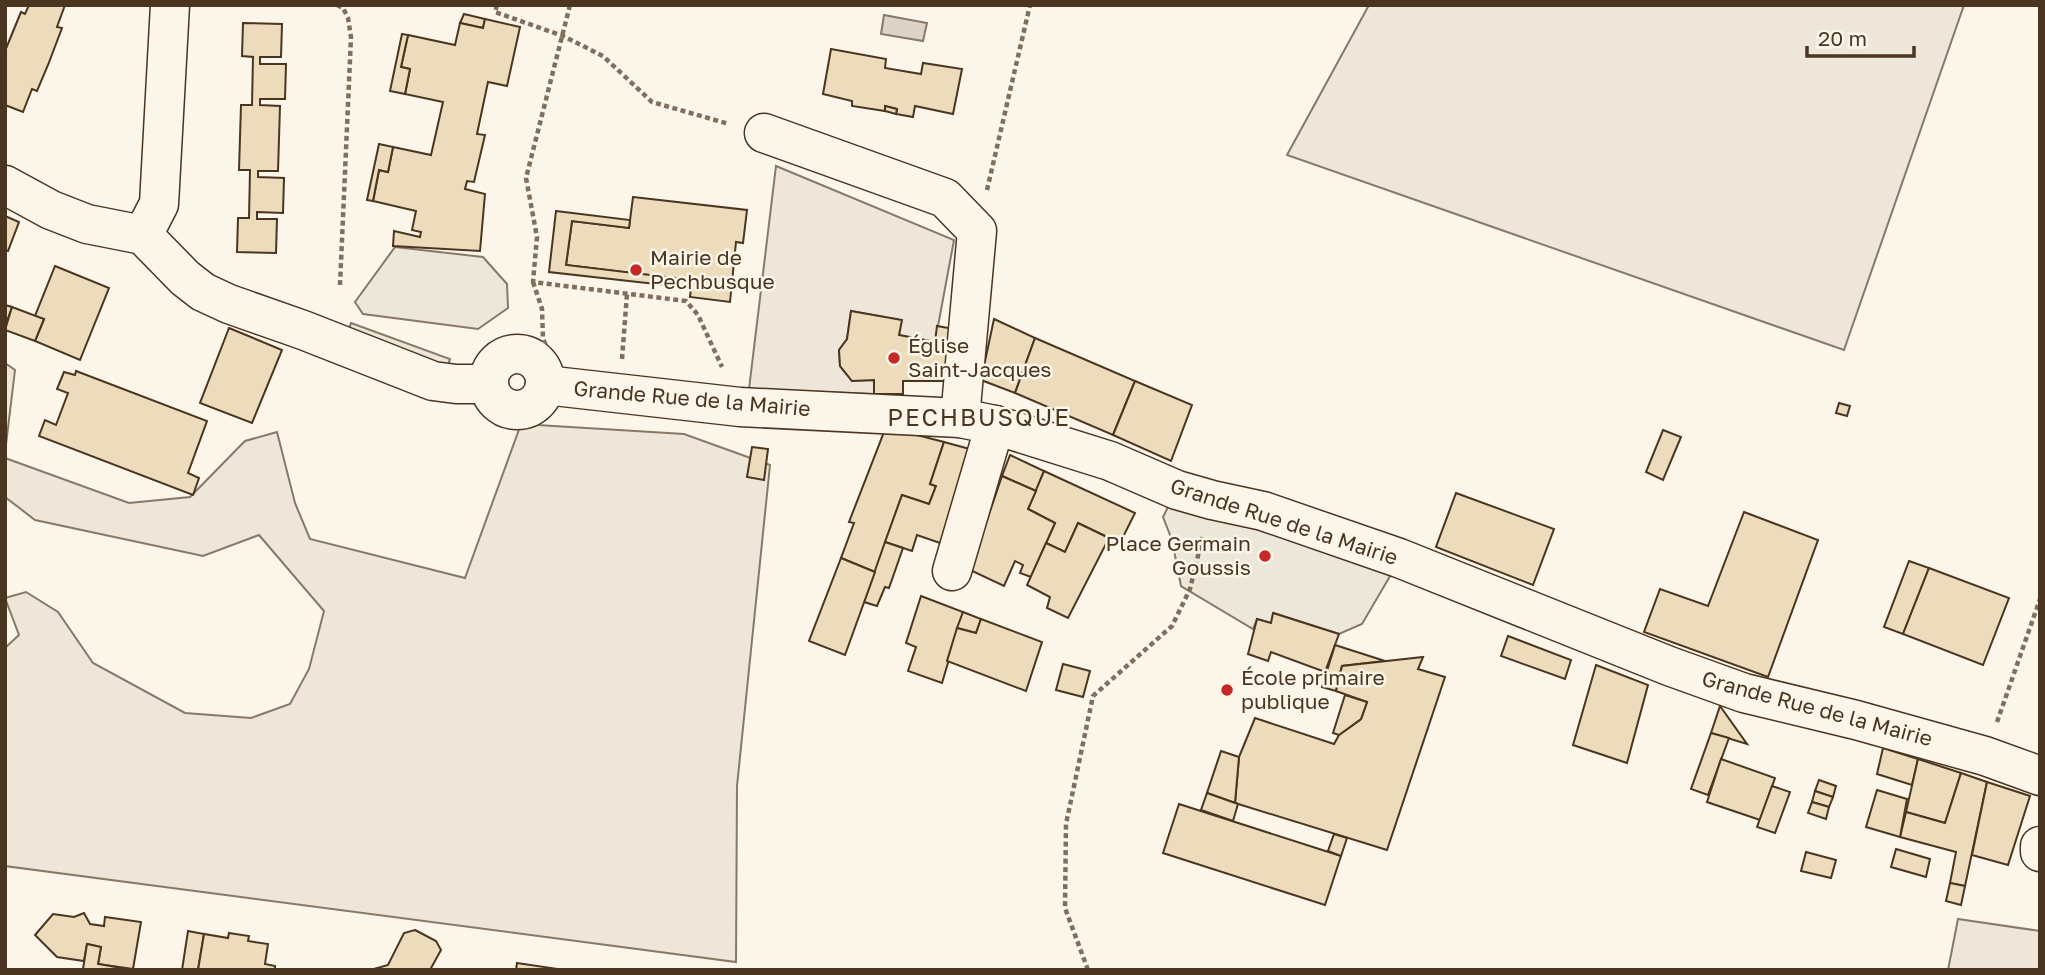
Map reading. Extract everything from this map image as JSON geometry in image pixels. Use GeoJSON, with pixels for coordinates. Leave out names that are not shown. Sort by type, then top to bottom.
{"type":"FeatureCollection","features":[{"type":"Feature","properties":{"kind":"street"},"geometry":{"type":"LineString","coordinates":[[5,185],[51,210],[87,224],[143,234],[159,204],[170,5]]}},
{"type":"Feature","properties":{"kind":"street"},"geometry":{"type":"LineString","coordinates":[[764,133],[945,198],[977,232],[977,421],[952,571]]}},
{"type":"Feature","properties":{"kind":"street","name":"Grande Rue de la Mairie"},"geometry":{"type":"LineString","coordinates":[[143,234],[184,278],[203,292],[433,381],[488,384],[489,375],[499,360],[517,354],[526,355],[541,367],[545,385],[740,407],[977,421],[1110,461],[1177,489],[1212,500],[1263,510],[1399,558],[1669,666],[1744,693],[1856,720],[1985,756],[2040,776]]}},
{"type":"Feature","properties":{"kind":"street"},"geometry":{"type":"LineString","coordinates":[[2040,846],[2040,852]]}},
{"type":"Feature","properties":{"kind":"path"},"geometry":{"type":"LineString","coordinates":[[337,5],[345,6],[351,37],[340,285]]}},
{"type":"Feature","properties":{"kind":"path"},"geometry":{"type":"LineString","coordinates":[[497,5],[495,12],[563,36],[603,56],[652,102],[764,133]]}},
{"type":"Feature","properties":{"kind":"path"},"geometry":{"type":"LineString","coordinates":[[570,5],[526,178],[537,237],[533,282],[686,301],[698,315],[740,407]]}},
{"type":"Feature","properties":{"kind":"path"},"geometry":{"type":"LineString","coordinates":[[977,232],[1030,5]]}},
{"type":"Feature","properties":{"kind":"path"},"geometry":{"type":"LineString","coordinates":[[621,360],[627,294]]}},
{"type":"Feature","properties":{"kind":"path"},"geometry":{"type":"LineString","coordinates":[[1088,970],[1065,908],[1066,824],[1093,696],[1172,626],[1190,589],[1212,500]]}},
{"type":"Feature","properties":{"kind":"path"},"geometry":{"type":"LineString","coordinates":[[1985,756],[2040,599]]}},
{"type":"Feature","properties":{"kind":"shaded area"},"geometry":{"type":"Polygon","coordinates":[[[1369,5],[1964,5],[1844,350],[1287,155],[1369,5]]]}},
{"type":"Feature","properties":{"kind":"shaded area"},"geometry":{"type":"Polygon","coordinates":[[[884,15],[927,23],[923,41],[881,34],[884,15]]]}},
{"type":"Feature","properties":{"kind":"shaded area"},"geometry":{"type":"Polygon","coordinates":[[[776,166],[954,240],[935,342],[899,335],[901,320],[851,311],[847,339],[839,350],[840,366],[852,381],[874,380],[874,394],[749,389],[776,166]]]}},
{"type":"Feature","properties":{"kind":"shaded area"},"geometry":{"type":"Polygon","coordinates":[[[395,247],[483,257],[507,284],[508,308],[478,329],[363,314],[355,302],[395,247]]]}},
{"type":"Feature","properties":{"kind":"shaded area"},"geometry":{"type":"Polygon","coordinates":[[[351,323],[450,359],[447,368],[348,332],[351,323]]]}},
{"type":"Feature","properties":{"kind":"shaded area"},"geometry":{"type":"Polygon","coordinates":[[[5,363],[15,370],[5,453],[5,363]]]}},
{"type":"Feature","properties":{"kind":"shaded area"},"geometry":{"type":"Polygon","coordinates":[[[521,424],[684,434],[770,465],[737,786],[736,962],[5,866],[5,648],[19,635],[5,598],[26,592],[58,612],[93,663],[185,713],[251,718],[290,704],[309,669],[324,611],[259,535],[203,556],[35,520],[5,497],[5,458],[129,503],[190,497],[245,441],[277,432],[295,503],[310,539],[465,578],[521,424]]]}},
{"type":"Feature","properties":{"kind":"shaded area","name":"Place Germain Goussis"},"geometry":{"type":"Polygon","coordinates":[[[1171,501],[1267,524],[1393,571],[1362,624],[1339,634],[1274,613],[1271,623],[1257,619],[1253,629],[1181,586],[1172,540],[1163,517],[1171,501]]]}},
{"type":"Feature","properties":{"kind":"shaded area"},"geometry":{"type":"Polygon","coordinates":[[[1958,919],[2040,931],[2040,970],[1948,970],[1958,919]]]}},
{"type":"Feature","properties":{"kind":"building"},"geometry":{"type":"Polygon","coordinates":[[[29,5],[65,5],[57,27],[62,28],[48,65],[37,91],[32,89],[23,112],[5,105],[5,51],[21,12],[25,14],[29,5]]]}},
{"type":"Feature","properties":{"kind":"building"},"geometry":{"type":"Polygon","coordinates":[[[464,14],[485,19],[483,28],[460,23],[464,14]]]}},
{"type":"Feature","properties":{"kind":"building"},"geometry":{"type":"Polygon","coordinates":[[[485,19],[520,27],[507,86],[488,82],[477,134],[485,135],[474,182],[467,181],[465,189],[485,194],[480,251],[393,246],[394,231],[420,237],[421,232],[412,230],[416,211],[373,201],[379,170],[388,172],[393,147],[431,155],[443,102],[405,94],[410,69],[401,67],[408,35],[455,45],[460,23],[483,28],[485,19]]]}},
{"type":"Feature","properties":{"kind":"building"},"geometry":{"type":"Polygon","coordinates":[[[243,23],[282,24],[281,57],[260,57],[260,64],[286,64],[285,99],[260,99],[260,105],[280,106],[278,171],[258,171],[258,177],[284,178],[283,213],[257,212],[257,219],[277,219],[276,253],[237,252],[238,218],[249,218],[250,170],[239,170],[241,105],[252,105],[253,57],[242,56],[243,23]]]}},
{"type":"Feature","properties":{"kind":"building"},"geometry":{"type":"Polygon","coordinates":[[[402,34],[408,35],[401,67],[410,69],[405,94],[390,91],[402,34]]]}},
{"type":"Feature","properties":{"kind":"building"},"geometry":{"type":"Polygon","coordinates":[[[831,49],[886,59],[885,68],[921,74],[923,63],[962,69],[953,114],[915,106],[913,117],[896,114],[897,109],[885,106],[885,111],[852,106],[852,101],[823,94],[831,49]]]}},
{"type":"Feature","properties":{"kind":"building"},"geometry":{"type":"Polygon","coordinates":[[[885,106],[897,109],[896,114],[885,111],[885,106]]]}},
{"type":"Feature","properties":{"kind":"building"},"geometry":{"type":"Polygon","coordinates":[[[379,144],[393,147],[388,172],[379,170],[373,201],[367,200],[379,144]]]}},
{"type":"Feature","properties":{"kind":"building"},"geometry":{"type":"Polygon","coordinates":[[[633,197],[747,210],[743,243],[736,242],[730,302],[690,297],[692,280],[566,265],[572,221],[629,228],[633,197]]]}},
{"type":"Feature","properties":{"kind":"building"},"geometry":{"type":"Polygon","coordinates":[[[556,211],[630,220],[629,228],[572,221],[566,265],[692,280],[691,288],[549,272],[556,211]]]}},
{"type":"Feature","properties":{"kind":"building"},"geometry":{"type":"Polygon","coordinates":[[[5,216],[19,222],[8,251],[5,250],[5,216]]]}},
{"type":"Feature","properties":{"kind":"building"},"geometry":{"type":"Polygon","coordinates":[[[55,266],[109,288],[80,360],[35,341],[44,319],[35,316],[55,266]]]}},
{"type":"Feature","properties":{"kind":"building"},"geometry":{"type":"Polygon","coordinates":[[[5,305],[12,307],[5,327],[5,305]]]}},
{"type":"Feature","properties":{"kind":"building"},"geometry":{"type":"Polygon","coordinates":[[[12,307],[44,319],[35,341],[5,330],[12,307]]]}},
{"type":"Feature","properties":{"kind":"building","name":"Église Saint-Jacques"},"geometry":{"type":"Polygon","coordinates":[[[851,311],[902,320],[899,335],[935,342],[937,326],[954,329],[946,381],[903,381],[903,394],[874,394],[874,380],[852,381],[840,366],[839,350],[847,339],[851,311]]]}},
{"type":"Feature","properties":{"kind":"building"},"geometry":{"type":"Polygon","coordinates":[[[994,319],[1035,338],[1015,393],[981,380],[994,319]]]}},
{"type":"Feature","properties":{"kind":"building"},"geometry":{"type":"Polygon","coordinates":[[[229,328],[282,350],[252,423],[200,403],[229,328]]]}},
{"type":"Feature","properties":{"kind":"building"},"geometry":{"type":"Polygon","coordinates":[[[1035,338],[1135,381],[1113,435],[1015,393],[1035,338]]]}},
{"type":"Feature","properties":{"kind":"building"},"geometry":{"type":"Polygon","coordinates":[[[76,371],[207,421],[188,473],[199,478],[193,495],[39,436],[45,420],[56,425],[68,393],[57,389],[64,372],[75,375],[76,371]]]}},
{"type":"Feature","properties":{"kind":"building"},"geometry":{"type":"Polygon","coordinates":[[[1135,381],[1192,405],[1171,461],[1113,435],[1135,381]]]}},
{"type":"Feature","properties":{"kind":"building"},"geometry":{"type":"Polygon","coordinates":[[[1839,403],[1850,406],[1847,416],[1836,413],[1839,403]]]}},
{"type":"Feature","properties":{"kind":"building"},"geometry":{"type":"Polygon","coordinates":[[[886,427],[944,442],[930,484],[936,486],[929,504],[902,495],[875,572],[841,558],[854,523],[849,522],[886,427]]]}},
{"type":"Feature","properties":{"kind":"building"},"geometry":{"type":"Polygon","coordinates":[[[1663,430],[1681,437],[1663,480],[1646,472],[1663,430]]]}},
{"type":"Feature","properties":{"kind":"building"},"geometry":{"type":"Polygon","coordinates":[[[944,442],[977,451],[943,544],[917,535],[912,551],[885,542],[902,495],[929,504],[936,486],[930,484],[944,442]]]}},
{"type":"Feature","properties":{"kind":"building"},"geometry":{"type":"Polygon","coordinates":[[[752,447],[768,449],[764,480],[747,477],[752,447]]]}},
{"type":"Feature","properties":{"kind":"building"},"geometry":{"type":"Polygon","coordinates":[[[1010,455],[1044,471],[1036,491],[1002,476],[1010,455]]]}},
{"type":"Feature","properties":{"kind":"building"},"geometry":{"type":"Polygon","coordinates":[[[1044,471],[1135,513],[1120,543],[1078,523],[1065,552],[1046,543],[1055,523],[1028,509],[1044,471]]]}},
{"type":"Feature","properties":{"kind":"building"},"geometry":{"type":"Polygon","coordinates":[[[1002,476],[1036,491],[1028,509],[1055,523],[1031,577],[1020,573],[1023,565],[1015,561],[1004,586],[970,570],[1002,476]]]}},
{"type":"Feature","properties":{"kind":"building"},"geometry":{"type":"Polygon","coordinates":[[[1456,493],[1554,529],[1533,585],[1436,547],[1456,493]]]}},
{"type":"Feature","properties":{"kind":"building"},"geometry":{"type":"Polygon","coordinates":[[[1744,512],[1818,540],[1768,677],[1644,632],[1660,589],[1708,606],[1744,512]]]}},
{"type":"Feature","properties":{"kind":"building"},"geometry":{"type":"Polygon","coordinates":[[[1078,523],[1109,538],[1068,618],[1047,608],[1050,597],[1027,585],[1046,543],[1065,552],[1078,523]]]}},
{"type":"Feature","properties":{"kind":"building"},"geometry":{"type":"Polygon","coordinates":[[[885,542],[903,548],[889,588],[885,587],[877,606],[864,602],[885,542]]]}},
{"type":"Feature","properties":{"kind":"building"},"geometry":{"type":"Polygon","coordinates":[[[841,558],[875,572],[845,655],[809,641],[841,558]]]}},
{"type":"Feature","properties":{"kind":"building"},"geometry":{"type":"Polygon","coordinates":[[[1909,561],[1929,568],[1903,634],[1884,627],[1909,561]]]}},
{"type":"Feature","properties":{"kind":"building"},"geometry":{"type":"Polygon","coordinates":[[[1929,568],[2009,598],[1983,665],[1903,634],[1929,568]]]}},
{"type":"Feature","properties":{"kind":"building"},"geometry":{"type":"Polygon","coordinates":[[[921,596],[963,612],[942,683],[908,671],[916,647],[906,643],[921,596]]]}},
{"type":"Feature","properties":{"kind":"building"},"geometry":{"type":"Polygon","coordinates":[[[963,612],[981,619],[976,633],[957,628],[963,612]]]}},
{"type":"Feature","properties":{"kind":"building"},"geometry":{"type":"Polygon","coordinates":[[[1273,613],[1339,634],[1325,672],[1271,652],[1268,661],[1248,654],[1257,619],[1271,623],[1273,613]]]}},
{"type":"Feature","properties":{"kind":"building"},"geometry":{"type":"Polygon","coordinates":[[[981,619],[1042,642],[1026,691],[947,661],[957,628],[976,633],[981,619]]]}},
{"type":"Feature","properties":{"kind":"building"},"geometry":{"type":"Polygon","coordinates":[[[1508,636],[1571,660],[1565,679],[1501,656],[1508,636]]]}},
{"type":"Feature","properties":{"kind":"building"},"geometry":{"type":"Polygon","coordinates":[[[1335,645],[1385,661],[1342,666],[1336,691],[1322,687],[1335,645]]]}},
{"type":"Feature","properties":{"kind":"building"},"geometry":{"type":"Polygon","coordinates":[[[1423,657],[1418,669],[1445,677],[1387,850],[1235,803],[1239,757],[1255,718],[1334,744],[1339,735],[1361,719],[1367,702],[1336,691],[1342,666],[1423,657]]]}},
{"type":"Feature","properties":{"kind":"building"},"geometry":{"type":"Polygon","coordinates":[[[1063,664],[1090,671],[1083,697],[1056,690],[1063,664]]]}},
{"type":"Feature","properties":{"kind":"building"},"geometry":{"type":"Polygon","coordinates":[[[1596,665],[1648,685],[1627,763],[1573,745],[1596,665]]]}},
{"type":"Feature","properties":{"kind":"building"},"geometry":{"type":"Polygon","coordinates":[[[1345,695],[1367,702],[1361,719],[1339,735],[1333,733],[1345,695]]]}},
{"type":"Feature","properties":{"kind":"building"},"geometry":{"type":"Polygon","coordinates":[[[1720,706],[1747,744],[1711,733],[1720,706]]]}},
{"type":"Feature","properties":{"kind":"building"},"geometry":{"type":"Polygon","coordinates":[[[1711,733],[1729,738],[1708,795],[1691,789],[1711,733]]]}},
{"type":"Feature","properties":{"kind":"building"},"geometry":{"type":"Polygon","coordinates":[[[1883,748],[1918,759],[1912,785],[1877,774],[1883,748]]]}},
{"type":"Feature","properties":{"kind":"building"},"geometry":{"type":"Polygon","coordinates":[[[1221,751],[1239,757],[1235,803],[1207,793],[1221,751]]]}},
{"type":"Feature","properties":{"kind":"building"},"geometry":{"type":"Polygon","coordinates":[[[1721,759],[1775,778],[1760,820],[1707,802],[1721,759]]]}},
{"type":"Feature","properties":{"kind":"building"},"geometry":{"type":"Polygon","coordinates":[[[1918,759],[1961,773],[1945,823],[1906,812],[1918,759]]]}},
{"type":"Feature","properties":{"kind":"building"},"geometry":{"type":"Polygon","coordinates":[[[1961,773],[1987,782],[1965,886],[1950,883],[1956,852],[1900,837],[1906,812],[1945,823],[1961,773]]]}},
{"type":"Feature","properties":{"kind":"building"},"geometry":{"type":"Polygon","coordinates":[[[1819,780],[1836,786],[1833,797],[1815,791],[1819,780]]]}},
{"type":"Feature","properties":{"kind":"building"},"geometry":{"type":"Polygon","coordinates":[[[1987,782],[2030,796],[2008,865],[1972,855],[1987,782]]]}},
{"type":"Feature","properties":{"kind":"building"},"geometry":{"type":"Polygon","coordinates":[[[1772,786],[1790,792],[1775,833],[1757,827],[1772,786]]]}},
{"type":"Feature","properties":{"kind":"building"},"geometry":{"type":"Polygon","coordinates":[[[1877,790],[1907,799],[1900,837],[1866,827],[1877,790]]]}},
{"type":"Feature","properties":{"kind":"building"},"geometry":{"type":"Polygon","coordinates":[[[1815,791],[1833,797],[1829,807],[1812,802],[1815,791]]]}},
{"type":"Feature","properties":{"kind":"building"},"geometry":{"type":"Polygon","coordinates":[[[1207,793],[1238,804],[1233,821],[1201,810],[1207,793]]]}},
{"type":"Feature","properties":{"kind":"building"},"geometry":{"type":"Polygon","coordinates":[[[1812,802],[1829,807],[1826,819],[1808,813],[1812,802]]]}},
{"type":"Feature","properties":{"kind":"building"},"geometry":{"type":"Polygon","coordinates":[[[1179,804],[1341,856],[1325,905],[1163,853],[1179,804]]]}},
{"type":"Feature","properties":{"kind":"building"},"geometry":{"type":"Polygon","coordinates":[[[1334,834],[1347,838],[1341,856],[1328,851],[1334,834]]]}},
{"type":"Feature","properties":{"kind":"building"},"geometry":{"type":"Polygon","coordinates":[[[1896,849],[1930,859],[1926,877],[1891,867],[1896,849]]]}},
{"type":"Feature","properties":{"kind":"building"},"geometry":{"type":"Polygon","coordinates":[[[1806,852],[1836,860],[1831,878],[1801,871],[1806,852]]]}},
{"type":"Feature","properties":{"kind":"building"},"geometry":{"type":"Polygon","coordinates":[[[1950,883],[1965,886],[1961,905],[1946,901],[1950,883]]]}},
{"type":"Feature","properties":{"kind":"building"},"geometry":{"type":"Polygon","coordinates":[[[84,913],[90,924],[104,926],[105,917],[141,922],[133,969],[98,964],[101,947],[87,944],[84,961],[57,957],[35,935],[53,914],[74,917],[84,913]]]}},
{"type":"Feature","properties":{"kind":"building"},"geometry":{"type":"Polygon","coordinates":[[[415,930],[436,941],[441,950],[430,970],[374,969],[388,965],[404,933],[415,930]]]}},
{"type":"Feature","properties":{"kind":"building"},"geometry":{"type":"Polygon","coordinates":[[[188,931],[204,934],[198,970],[182,970],[188,931]]]}},
{"type":"Feature","properties":{"kind":"building"},"geometry":{"type":"Polygon","coordinates":[[[229,933],[249,936],[248,941],[268,944],[265,964],[275,966],[275,970],[198,970],[204,934],[228,938],[229,933]]]}},
{"type":"Feature","properties":{"kind":"building"},"geometry":{"type":"Polygon","coordinates":[[[87,944],[101,947],[98,964],[133,970],[83,969],[87,944]]]}},
{"type":"Feature","properties":{"kind":"building"},"geometry":{"type":"Polygon","coordinates":[[[517,963],[558,969],[558,970],[516,970],[517,963]]]}},
{"type":"Feature","properties":{"kind":"place","name":"Mairie de Pechbusque"},"geometry":{"type":"Point","coordinates":[636,270]}},
{"type":"Feature","properties":{"kind":"place","name":"Église Saint-Jacques"},"geometry":{"type":"Point","coordinates":[894,358]}},
{"type":"Feature","properties":{"kind":"place","name":"Place Germain Goussis"},"geometry":{"type":"Point","coordinates":[1265,556]}},
{"type":"Feature","properties":{"kind":"place","name":"École primaire publique"},"geometry":{"type":"Point","coordinates":[1227,690]}},
{"type":"Feature","properties":{"kind":"district","name":"PECHBUSQUE"},"geometry":{"type":"Point","coordinates":[979,418]}}]}
